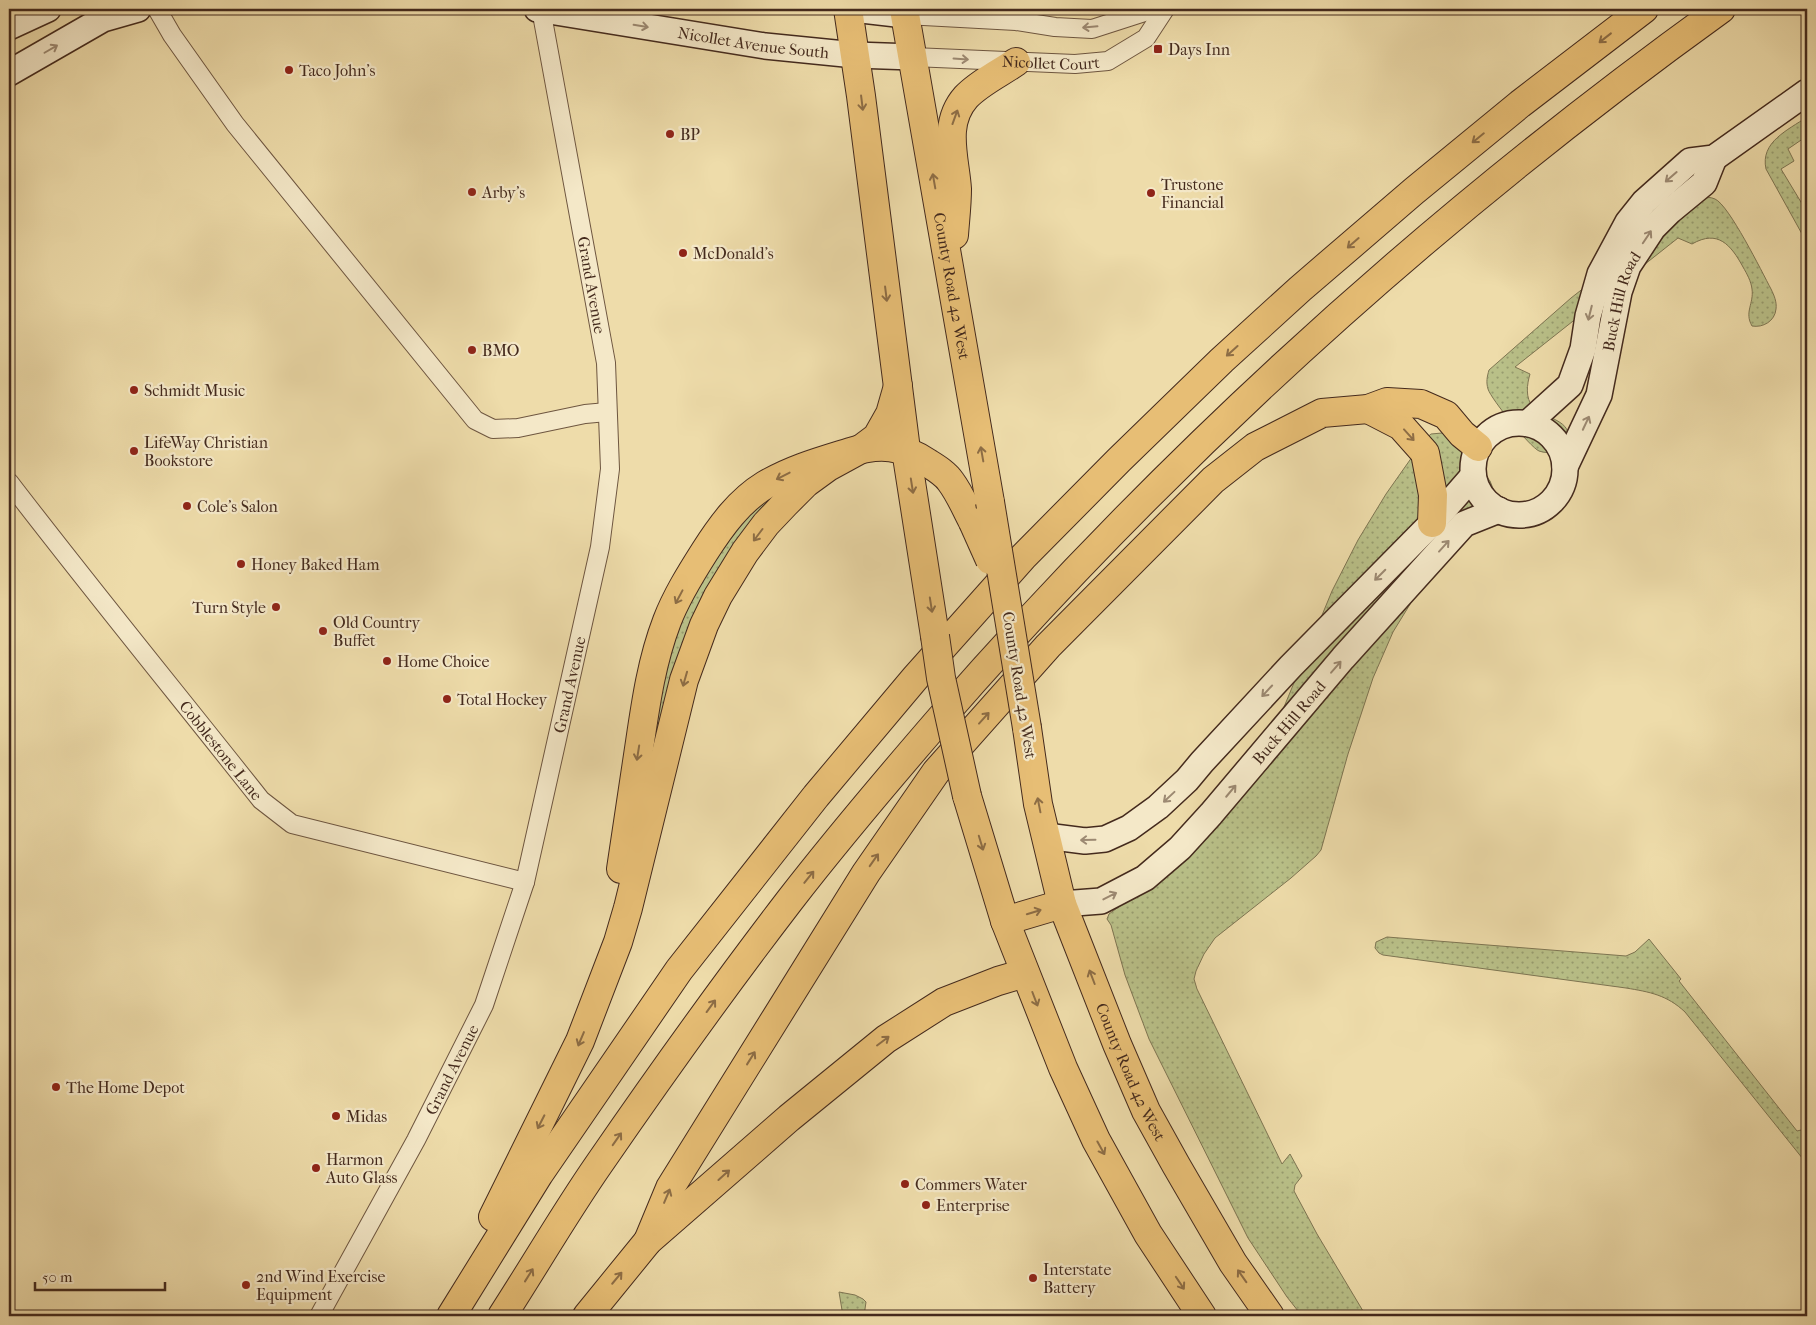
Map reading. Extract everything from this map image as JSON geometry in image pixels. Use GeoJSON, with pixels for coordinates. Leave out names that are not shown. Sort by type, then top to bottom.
{"type":"FeatureCollection","features":[{"type":"Feature","properties":{"kind":"highway"},"geometry":{"type":"LineString","coordinates":[[848,9],[906,450],[941,678],[967,796],[1005,921],[1063,1068],[1096,1140],[1148,1234],[1202,1316]]}},
{"type":"Feature","properties":{"kind":"highway"},"geometry":{"type":"LineString","coordinates":[[451,1316],[544,1165],[679,970],[822,788],[916,677],[1024,557],[1139,440],[1222,360],[1300,289],[1414,190],[1474,141],[1644,9]]}},
{"type":"Feature","properties":{"kind":"highway"},"geometry":{"type":"LineString","coordinates":[[502,1316],[597,1167],[714,1002],[793,896],[897,769],[1004,645],[1104,540],[1186,458],[1349,307],[1431,235],[1520,161],[1721,9]]}},
{"type":"Feature","properties":{"kind":"highway","name":"County Road 42 West"},"geometry":{"type":"LineString","coordinates":[[905,12],[952,287],[981,512],[1005,593],[1038,804],[1062,904],[1146,1112],[1233,1262],[1270,1316]]}},
{"type":"Feature","properties":{"kind":"highway"},"geometry":{"type":"LineString","coordinates":[[952,287],[957,190],[951,136],[952,124],[957,110],[966,97],[979,86],[1016,62]]}},
{"type":"Feature","properties":{"kind":"highway"},"geometry":{"type":"LineString","coordinates":[[443,1316],[562,1079],[597,998],[628,908],[684,680],[704,625],[730,574],[766,524],[806,483],[828,467],[862,449],[877,437],[890,414],[898,386]]}},
{"type":"Feature","properties":{"kind":"highway"},"geometry":{"type":"LineString","coordinates":[[648,1241],[670,1188],[866,872],[936,772],[1048,646],[1213,480],[1255,447],[1322,413],[1368,409],[1387,402],[1421,404],[1446,415],[1462,434],[1478,447]]}},
{"type":"Feature","properties":{"kind":"highway"},"geometry":{"type":"LineString","coordinates":[[1368,409],[1401,426],[1425,453],[1432,495],[1432,523]]}},
{"type":"Feature","properties":{"kind":"highway"},"geometry":{"type":"LineString","coordinates":[[597,998],[615,905],[647,695],[658,647],[667,619],[718,530],[746,500],[765,485],[790,472],[862,449],[881,446],[906,450],[936,467],[981,512]]}},
{"type":"Feature","properties":{"kind":"highway"},"geometry":{"type":"LineString","coordinates":[[1005,921],[1062,904]]}},
{"type":"Feature","properties":{"kind":"highway"},"geometry":{"type":"LineString","coordinates":[[587,1316],[648,1241],[789,1118],[886,1039],[944,1002],[998,981],[1025,973]]}},
{"type":"Feature","properties":{"kind":"street"},"geometry":{"type":"LineString","coordinates":[[9,27],[48,9]]}},
{"type":"Feature","properties":{"kind":"street"},"geometry":{"type":"LineString","coordinates":[[9,73],[104,19],[138,9]]}},
{"type":"Feature","properties":{"kind":"street"},"geometry":{"type":"LineString","coordinates":[[157,9],[172,35],[235,124],[475,420],[493,429],[518,428],[585,414],[607,412]]}},
{"type":"Feature","properties":{"kind":"street","name":"Grand Avenue"},"geometry":{"type":"LineString","coordinates":[[319,1316],[416,1140],[484,1006],[525,882],[600,547],[610,469],[606,363],[540,9]]}},
{"type":"Feature","properties":{"kind":"street","name":"Nicollet Avenue South"},"geometry":{"type":"LineString","coordinates":[[540,9],[765,46],[855,55],[912,57]]}},
{"type":"Feature","properties":{"kind":"street"},"geometry":{"type":"LineString","coordinates":[[853,9],[905,12]]}},
{"type":"Feature","properties":{"kind":"street","name":"Nicollet Court"},"geometry":{"type":"LineString","coordinates":[[905,12],[1092,29],[1154,9]]}},
{"type":"Feature","properties":{"kind":"street","name":"Nicollet Court"},"geometry":{"type":"LineString","coordinates":[[912,57],[1075,64],[1108,61],[1146,38],[1165,9]]}},
{"type":"Feature","properties":{"kind":"street","name":"Buck Hill Road"},"geometry":{"type":"LineString","coordinates":[[1528,423],[1570,385],[1583,349],[1588,316],[1600,274],[1628,222],[1644,202],[1690,161],[1714,158],[1807,92]]}},
{"type":"Feature","properties":{"kind":"street","name":"Buck Hill Road"},"geometry":{"type":"LineString","coordinates":[[1565,467],[1599,395],[1619,292],[1628,266],[1653,228],[1704,183],[1714,158]]}},
{"type":"Feature","properties":{"kind":"street"},"geometry":{"type":"LineString","coordinates":[[1513,423],[1528,423],[1542,428],[1553,437],[1562,451],[1565,467],[1563,482],[1556,497],[1544,508],[1530,514],[1514,515],[1498,510],[1486,502],[1478,490],[1473,476],[1473,461],[1478,447],[1487,435],[1499,427],[1513,423]]}},
{"type":"Feature","properties":{"kind":"street"},"geometry":{"type":"LineString","coordinates":[[1046,836],[1085,841],[1105,839],[1129,828],[1158,807],[1187,780],[1291,666],[1432,523],[1473,476]]}},
{"type":"Feature","properties":{"kind":"street","name":"Cobblestone Lane"},"geometry":{"type":"LineString","coordinates":[[9,482],[49,536],[103,600],[261,800],[292,824],[300,827],[525,882]]}},
{"type":"Feature","properties":{"kind":"street","name":"Buck Hill Road"},"geometry":{"type":"LineString","coordinates":[[1062,904],[1101,901],[1145,878],[1180,848],[1212,814],[1344,658],[1464,524],[1498,510]]}},
{"type":"Feature","properties":{"kind":"green space"},"geometry":{"type":"Polygon","coordinates":[[[1807,117],[1807,136],[1788,149],[1794,161],[1781,169],[1807,212],[1807,243],[1766,169],[1765,160],[1771,144],[1784,132],[1807,117]]]}},
{"type":"Feature","properties":{"kind":"green space"},"geometry":{"type":"Polygon","coordinates":[[[1700,197],[1715,199],[1728,213],[1736,226],[1776,301],[1773,317],[1764,325],[1752,326],[1749,316],[1752,294],[1751,283],[1734,252],[1728,246],[1716,239],[1709,238],[1692,244],[1678,238],[1515,367],[1530,374],[1528,395],[1533,407],[1563,424],[1568,434],[1566,441],[1558,450],[1543,452],[1534,448],[1503,412],[1488,389],[1487,377],[1489,370],[1571,298],[1700,197]]]}},
{"type":"Feature","properties":{"kind":"green space"},"geometry":{"type":"Polygon","coordinates":[[[1442,433],[1451,435],[1459,441],[1490,481],[1494,491],[1494,500],[1420,588],[1393,632],[1373,678],[1348,754],[1321,850],[1291,878],[1215,938],[1204,954],[1194,979],[1197,989],[1282,1164],[1290,1154],[1302,1176],[1295,1185],[1294,1191],[1317,1234],[1366,1316],[1302,1316],[1287,1297],[1248,1238],[1149,1039],[1125,975],[1111,925],[1107,919],[1109,914],[1170,869],[1263,754],[1332,591],[1358,540],[1386,494],[1424,440],[1431,434],[1442,433]]]}},
{"type":"Feature","properties":{"kind":"green space"},"geometry":{"type":"Polygon","coordinates":[[[770,492],[775,496],[745,532],[648,790],[662,662],[704,566],[770,492]]]}},
{"type":"Feature","properties":{"kind":"green space"},"geometry":{"type":"Polygon","coordinates":[[[1387,937],[1626,956],[1635,952],[1649,939],[1681,979],[1679,981],[1797,1131],[1801,1130],[1807,1138],[1807,1164],[1685,1012],[1665,998],[1626,988],[1383,955],[1375,948],[1376,942],[1387,937]]]}},
{"type":"Feature","properties":{"kind":"green space"},"geometry":{"type":"Polygon","coordinates":[[[839,1292],[855,1295],[863,1299],[866,1302],[864,1316],[843,1316],[839,1292]]]}},
{"type":"Feature","properties":{"kind":"place","name":"Days Inn"},"geometry":{"type":"Point","coordinates":[1158,49]}},
{"type":"Feature","properties":{"kind":"place","name":"Taco John's"},"geometry":{"type":"Point","coordinates":[289,70]}},
{"type":"Feature","properties":{"kind":"place","name":"BP"},"geometry":{"type":"Point","coordinates":[670,134]}},
{"type":"Feature","properties":{"kind":"place","name":"Arby's"},"geometry":{"type":"Point","coordinates":[472,192]}},
{"type":"Feature","properties":{"kind":"place","name":"Trustone Financial"},"geometry":{"type":"Point","coordinates":[1151,193]}},
{"type":"Feature","properties":{"kind":"place","name":"McDonald's"},"geometry":{"type":"Point","coordinates":[683,253]}},
{"type":"Feature","properties":{"kind":"place","name":"BMO"},"geometry":{"type":"Point","coordinates":[472,350]}},
{"type":"Feature","properties":{"kind":"place","name":"Schmidt Music"},"geometry":{"type":"Point","coordinates":[134,390]}},
{"type":"Feature","properties":{"kind":"place","name":"LifeWay Christian Bookstore"},"geometry":{"type":"Point","coordinates":[134,451]}},
{"type":"Feature","properties":{"kind":"place","name":"Cole's Salon"},"geometry":{"type":"Point","coordinates":[187,506]}},
{"type":"Feature","properties":{"kind":"place","name":"Honey Baked Ham"},"geometry":{"type":"Point","coordinates":[241,564]}},
{"type":"Feature","properties":{"kind":"place","name":"Turn Style"},"geometry":{"type":"Point","coordinates":[276,607]}},
{"type":"Feature","properties":{"kind":"place","name":"Old Country Buffet"},"geometry":{"type":"Point","coordinates":[323,631]}},
{"type":"Feature","properties":{"kind":"place","name":"Home Choice"},"geometry":{"type":"Point","coordinates":[387,661]}},
{"type":"Feature","properties":{"kind":"place","name":"Total Hockey"},"geometry":{"type":"Point","coordinates":[447,699]}},
{"type":"Feature","properties":{"kind":"place","name":"The Home Depot"},"geometry":{"type":"Point","coordinates":[56,1087]}},
{"type":"Feature","properties":{"kind":"place","name":"Midas"},"geometry":{"type":"Point","coordinates":[336,1116]}},
{"type":"Feature","properties":{"kind":"place","name":"Harmon Auto Glass"},"geometry":{"type":"Point","coordinates":[316,1168]}},
{"type":"Feature","properties":{"kind":"place","name":"Commers Water"},"geometry":{"type":"Point","coordinates":[905,1184]}},
{"type":"Feature","properties":{"kind":"place","name":"Enterprise"},"geometry":{"type":"Point","coordinates":[926,1205]}},
{"type":"Feature","properties":{"kind":"place","name":"Interstate Battery"},"geometry":{"type":"Point","coordinates":[1033,1278]}},
{"type":"Feature","properties":{"kind":"place","name":"2nd Wind Exercise Equipment"},"geometry":{"type":"Point","coordinates":[246,1285]}}]}
